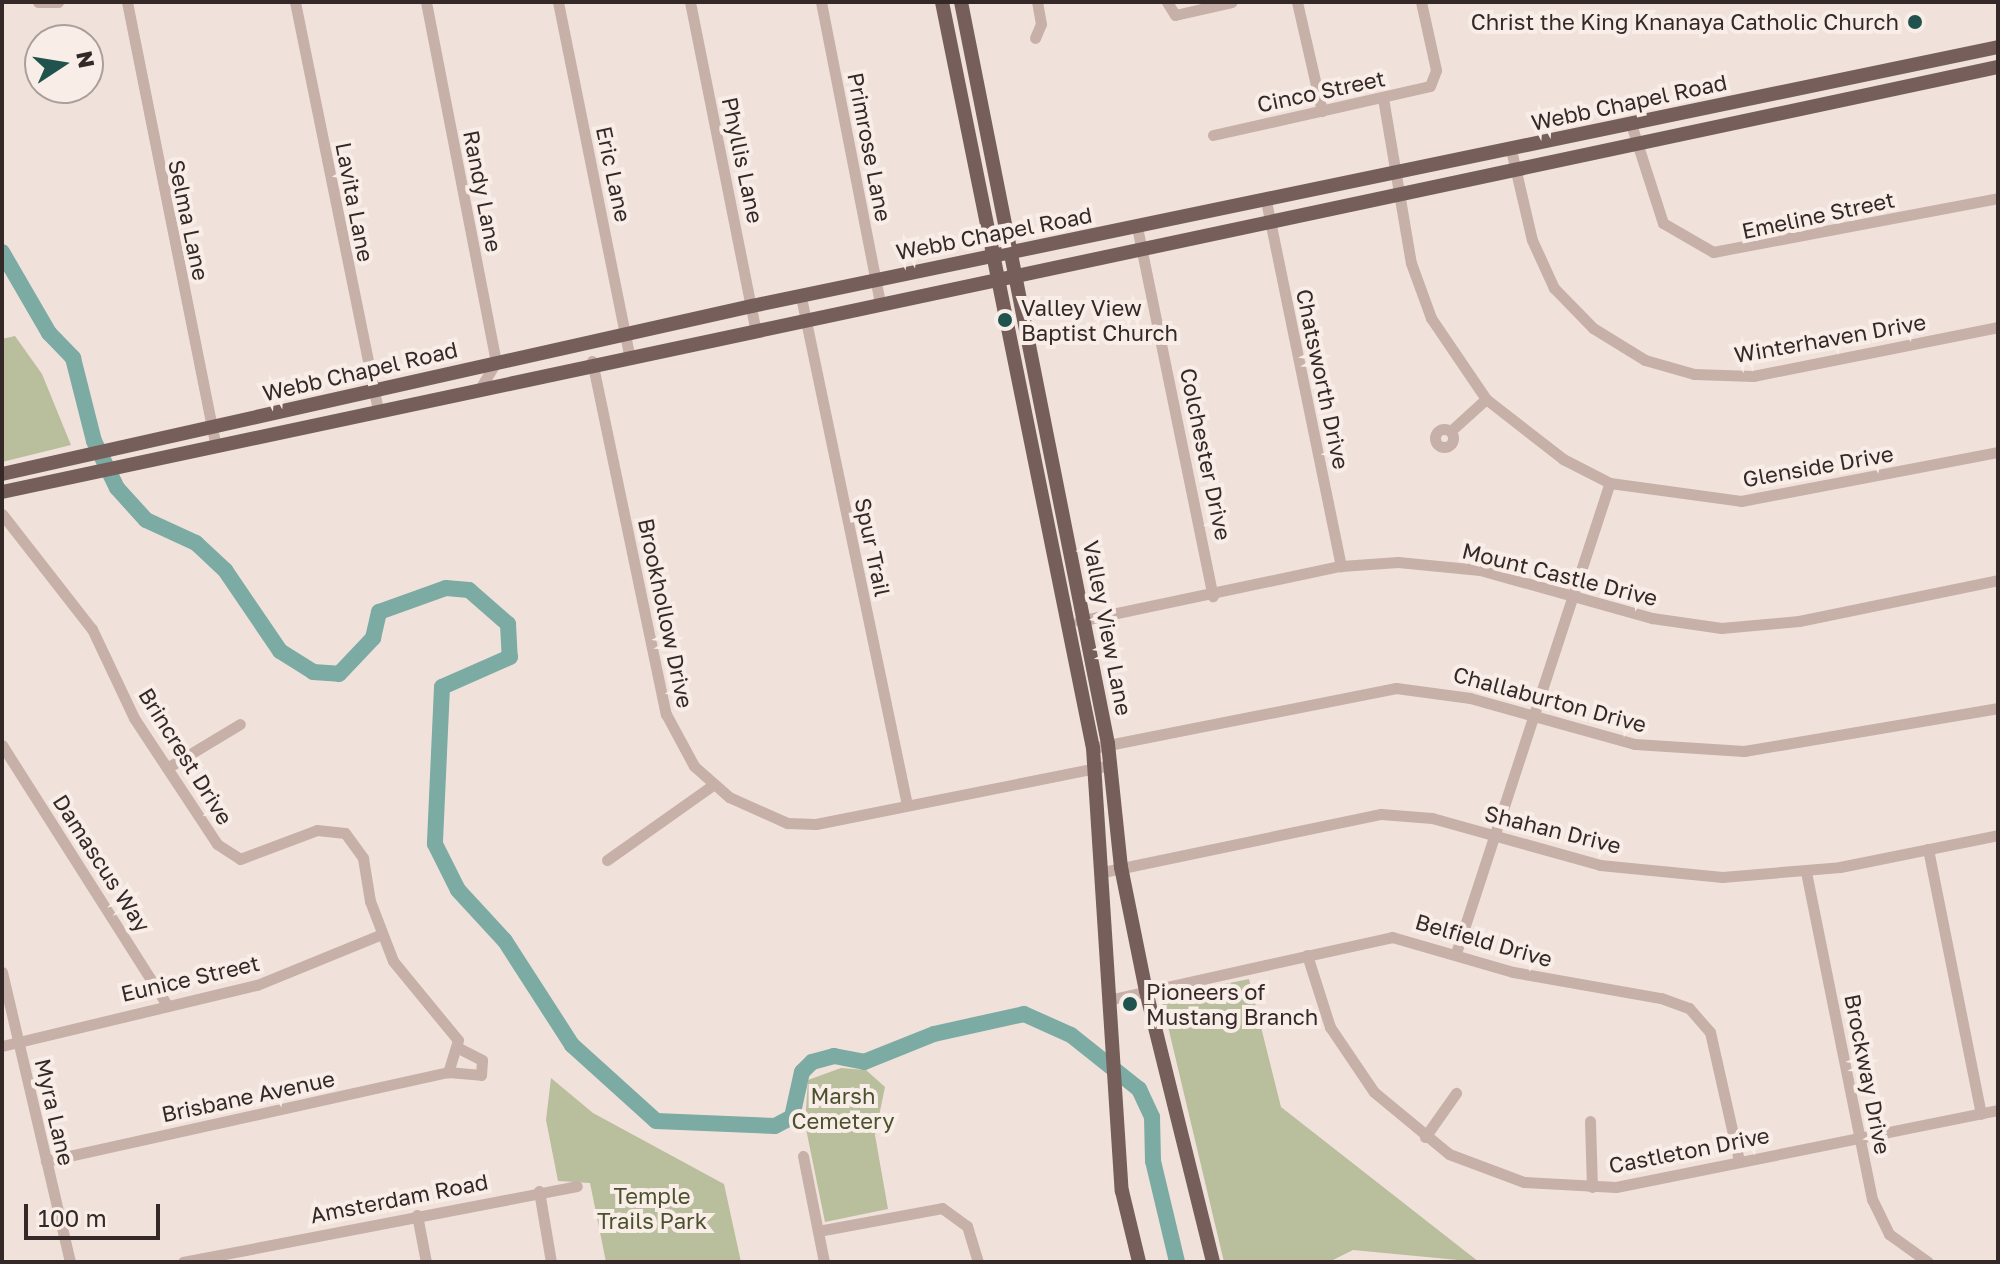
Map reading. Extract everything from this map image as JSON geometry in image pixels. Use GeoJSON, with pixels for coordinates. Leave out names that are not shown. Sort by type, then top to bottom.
{"type":"FeatureCollection","features":[{"type":"Feature","properties":{"kind":"main road","name":"Valley View Lane"},"geometry":{"type":"LineString","coordinates":[[942,2],[1093,748],[1124,1208],[1139,1262]]}},
{"type":"Feature","properties":{"kind":"main road","name":"Valley View Lane"},"geometry":{"type":"LineString","coordinates":[[961,2],[1108,744],[1121,867],[1146,991],[1213,1262]]}},
{"type":"Feature","properties":{"kind":"main road","name":"Webb Chapel Road"},"geometry":{"type":"LineString","coordinates":[[2,474],[752,306],[1998,47]]}},
{"type":"Feature","properties":{"kind":"main road","name":"Webb Chapel Road"},"geometry":{"type":"LineString","coordinates":[[2,492],[88,476],[482,385],[879,299],[1998,67]]}},
{"type":"Feature","properties":{"kind":"main road"},"geometry":{"type":"LineString","coordinates":[[1868,74],[1873,94]]}},
{"type":"Feature","properties":{"kind":"main road"},"geometry":{"type":"LineString","coordinates":[[963,105],[980,102]]}},
{"type":"Feature","properties":{"kind":"main road"},"geometry":{"type":"LineString","coordinates":[[1685,113],[1689,132]]}},
{"type":"Feature","properties":{"kind":"street"},"geometry":{"type":"LineString","coordinates":[[38,2],[58,2]]}},
{"type":"Feature","properties":{"kind":"street","name":"Selma Lane"},"geometry":{"type":"LineString","coordinates":[[127,2],[216,446]]}},
{"type":"Feature","properties":{"kind":"street","name":"Lavita Lane"},"geometry":{"type":"LineString","coordinates":[[295,2],[378,409]]}},
{"type":"Feature","properties":{"kind":"street","name":"Randy Lane"},"geometry":{"type":"LineString","coordinates":[[426,2],[496,362]]}},
{"type":"Feature","properties":{"kind":"street","name":"Eric Lane"},"geometry":{"type":"LineString","coordinates":[[558,2],[629,354]]}},
{"type":"Feature","properties":{"kind":"street","name":"Phyllis Lane"},"geometry":{"type":"LineString","coordinates":[[690,2],[755,327]]}},
{"type":"Feature","properties":{"kind":"street","name":"Primrose Lane"},"geometry":{"type":"LineString","coordinates":[[821,2],[879,299]]}},
{"type":"Feature","properties":{"kind":"street"},"geometry":{"type":"LineString","coordinates":[[1035,38],[1041,24],[1037,2]]}},
{"type":"Feature","properties":{"kind":"street"},"geometry":{"type":"LineString","coordinates":[[1167,2],[1175,15],[1232,2]]}},
{"type":"Feature","properties":{"kind":"street"},"geometry":{"type":"LineString","coordinates":[[1297,2],[1322,111]]}},
{"type":"Feature","properties":{"kind":"street","name":"Cinco Street"},"geometry":{"type":"LineString","coordinates":[[1213,135],[1383,98],[1434,81],[1421,2]]}},
{"type":"Feature","properties":{"kind":"street","name":"Glenside Drive"},"geometry":{"type":"LineString","coordinates":[[1383,98],[1392,175],[1431,318],[1486,399],[1540,445],[1610,483],[1741,501],[1998,452]]}},
{"type":"Feature","properties":{"kind":"street","name":"Emeline Street"},"geometry":{"type":"LineString","coordinates":[[1631,124],[1663,223],[1713,252],[1998,198]]}},
{"type":"Feature","properties":{"kind":"street","name":"Winterhaven Drive"},"geometry":{"type":"LineString","coordinates":[[1511,150],[1532,240],[1554,288],[1618,348],[1670,368],[1753,376],[1998,327]]}},
{"type":"Feature","properties":{"kind":"street","name":"Chatsworth Drive"},"geometry":{"type":"LineString","coordinates":[[1266,201],[1341,566]]}},
{"type":"Feature","properties":{"kind":"street","name":"Colchester Drive"},"geometry":{"type":"LineString","coordinates":[[1137,227],[1213,596]]}},
{"type":"Feature","properties":{"kind":"street","name":"Spur Trail"},"geometry":{"type":"LineString","coordinates":[[801,297],[907,805]]}},
{"type":"Feature","properties":{"kind":"street","name":"Brookhollow Drive"},"geometry":{"type":"LineString","coordinates":[[592,361],[666,714],[685,754],[713,785],[749,809],[799,824],[1110,765]]}},
{"type":"Feature","properties":{"kind":"street"},"geometry":{"type":"LineString","coordinates":[[482,385],[496,362]]}},
{"type":"Feature","properties":{"kind":"street"},"geometry":{"type":"LineString","coordinates":[[1454,428],[1486,399]]}},
{"type":"Feature","properties":{"kind":"street"},"geometry":{"type":"LineString","coordinates":[[1457,950],[1610,483]]}},
{"type":"Feature","properties":{"kind":"street","name":"Brincrest Drive"},"geometry":{"type":"LineString","coordinates":[[2,514],[92,629],[167,768],[228,855],[253,856],[317,830],[345,833],[363,858],[382,934],[393,961],[453,1032],[458,1048]]}},
{"type":"Feature","properties":{"kind":"street","name":"Mount Castle Drive"},"geometry":{"type":"LineString","coordinates":[[1066,623],[1213,596],[1341,566],[1431,564],[1721,628],[1799,621],[1998,580]]}},
{"type":"Feature","properties":{"kind":"street","name":"Challaburton Drive"},"geometry":{"type":"LineString","coordinates":[[1093,748],[1396,688],[1436,690],[1635,744],[1744,751],[1998,708]]}},
{"type":"Feature","properties":{"kind":"street"},"geometry":{"type":"LineString","coordinates":[[167,768],[240,724]]}},
{"type":"Feature","properties":{"kind":"street","name":"Damascus Way"},"geometry":{"type":"LineString","coordinates":[[2,745],[166,1003]]}},
{"type":"Feature","properties":{"kind":"street"},"geometry":{"type":"LineString","coordinates":[[607,860],[713,785]]}},
{"type":"Feature","properties":{"kind":"street","name":"Shahan Drive"},"geometry":{"type":"LineString","coordinates":[[1103,872],[1381,814],[1494,836],[1600,865],[1665,874],[1806,872],[1998,835]]}},
{"type":"Feature","properties":{"kind":"street"},"geometry":{"type":"LineString","coordinates":[[1928,849],[1981,1114]]}},
{"type":"Feature","properties":{"kind":"street","name":"Brockway Drive"},"geometry":{"type":"LineString","coordinates":[[1806,872],[1879,1220],[1928,1262]]}},
{"type":"Feature","properties":{"kind":"street","name":"Eunice Street"},"geometry":{"type":"LineString","coordinates":[[2,1046],[166,1003],[257,985],[382,934]]}},
{"type":"Feature","properties":{"kind":"street","name":"Belfield Drive"},"geometry":{"type":"LineString","coordinates":[[1108,1000],[1392,937],[1457,950],[1513,972],[1689,1008],[1710,1032],[1739,1161]]}},
{"type":"Feature","properties":{"kind":"street","name":"Castleton Drive"},"geometry":{"type":"LineString","coordinates":[[1307,955],[1330,1027],[1354,1069],[1425,1137],[1502,1176],[1592,1187],[1998,1110]]}},
{"type":"Feature","properties":{"kind":"street","name":"Myra Lane"},"geometry":{"type":"LineString","coordinates":[[2,972],[70,1262]]}},
{"type":"Feature","properties":{"kind":"street"},"geometry":{"type":"LineString","coordinates":[[451,1068],[458,1048]]}},
{"type":"Feature","properties":{"kind":"street","name":"Brisbane Avenue"},"geometry":{"type":"LineString","coordinates":[[46,1161],[451,1068],[481,1075],[482,1060],[458,1048]]}},
{"type":"Feature","properties":{"kind":"street"},"geometry":{"type":"LineString","coordinates":[[1425,1137],[1456,1093]]}},
{"type":"Feature","properties":{"kind":"street"},"geometry":{"type":"LineString","coordinates":[[1590,1121],[1592,1187]]}},
{"type":"Feature","properties":{"kind":"street"},"geometry":{"type":"LineString","coordinates":[[803,1156],[824,1262]]}},
{"type":"Feature","properties":{"kind":"street","name":"Amsterdam Road"},"geometry":{"type":"LineString","coordinates":[[183,1262],[577,1186]]}},
{"type":"Feature","properties":{"kind":"street"},"geometry":{"type":"LineString","coordinates":[[539,1191],[551,1262]]}},
{"type":"Feature","properties":{"kind":"street"},"geometry":{"type":"LineString","coordinates":[[818,1231],[942,1208],[967,1226],[978,1262]]}},
{"type":"Feature","properties":{"kind":"street"},"geometry":{"type":"LineString","coordinates":[[417,1215],[426,1262]]}},
{"type":"Feature","properties":{"kind":"green space"},"geometry":{"type":"Polygon","coordinates":[[[15,336],[42,374],[71,445],[2,462],[2,339],[15,336]]]}},
{"type":"Feature","properties":{"kind":"green space"},"geometry":{"type":"Polygon","coordinates":[[[1249,979],[1281,1107],[1479,1262],[1353,1250],[1329,1262],[1224,1262],[1161,997],[1249,979]]]}},
{"type":"Feature","properties":{"kind":"green space","name":"Marsh Cemetery"},"geometry":{"type":"Polygon","coordinates":[[[841,1068],[866,1070],[885,1087],[875,1135],[888,1209],[825,1222],[805,1124],[808,1080],[841,1068]]]}},
{"type":"Feature","properties":{"kind":"green space","name":"Temple Trails Park"},"geometry":{"type":"Polygon","coordinates":[[[551,1078],[593,1113],[724,1184],[741,1262],[606,1262],[590,1183],[558,1181],[546,1120],[551,1078]]]}},
{"type":"Feature","properties":{"kind":"waterway"},"geometry":{"type":"LineString","coordinates":[[2,252],[49,333],[73,358],[94,441],[117,488],[146,520],[196,543],[225,570],[280,651],[313,672],[339,674],[373,638],[379,612],[446,588],[469,590],[508,624],[510,657],[442,687],[435,844],[458,890],[505,941],[572,1045],[656,1121],[775,1126],[792,1117],[802,1072],[812,1062],[834,1056],[864,1062],[934,1034],[1024,1014],[1071,1035],[1139,1089],[1152,1117],[1153,1161],[1177,1262]]}},
{"type":"Feature","properties":{"kind":"place","name":"Christ the King Knanaya Catholic Church"},"geometry":{"type":"Point","coordinates":[1915,22]}},
{"type":"Feature","properties":{"kind":"place","name":"Valley View Baptist Church"},"geometry":{"type":"Point","coordinates":[1005,320]}},
{"type":"Feature","properties":{"kind":"place","name":"Pioneers of Mustang Branch"},"geometry":{"type":"Point","coordinates":[1130,1004]}}]}
